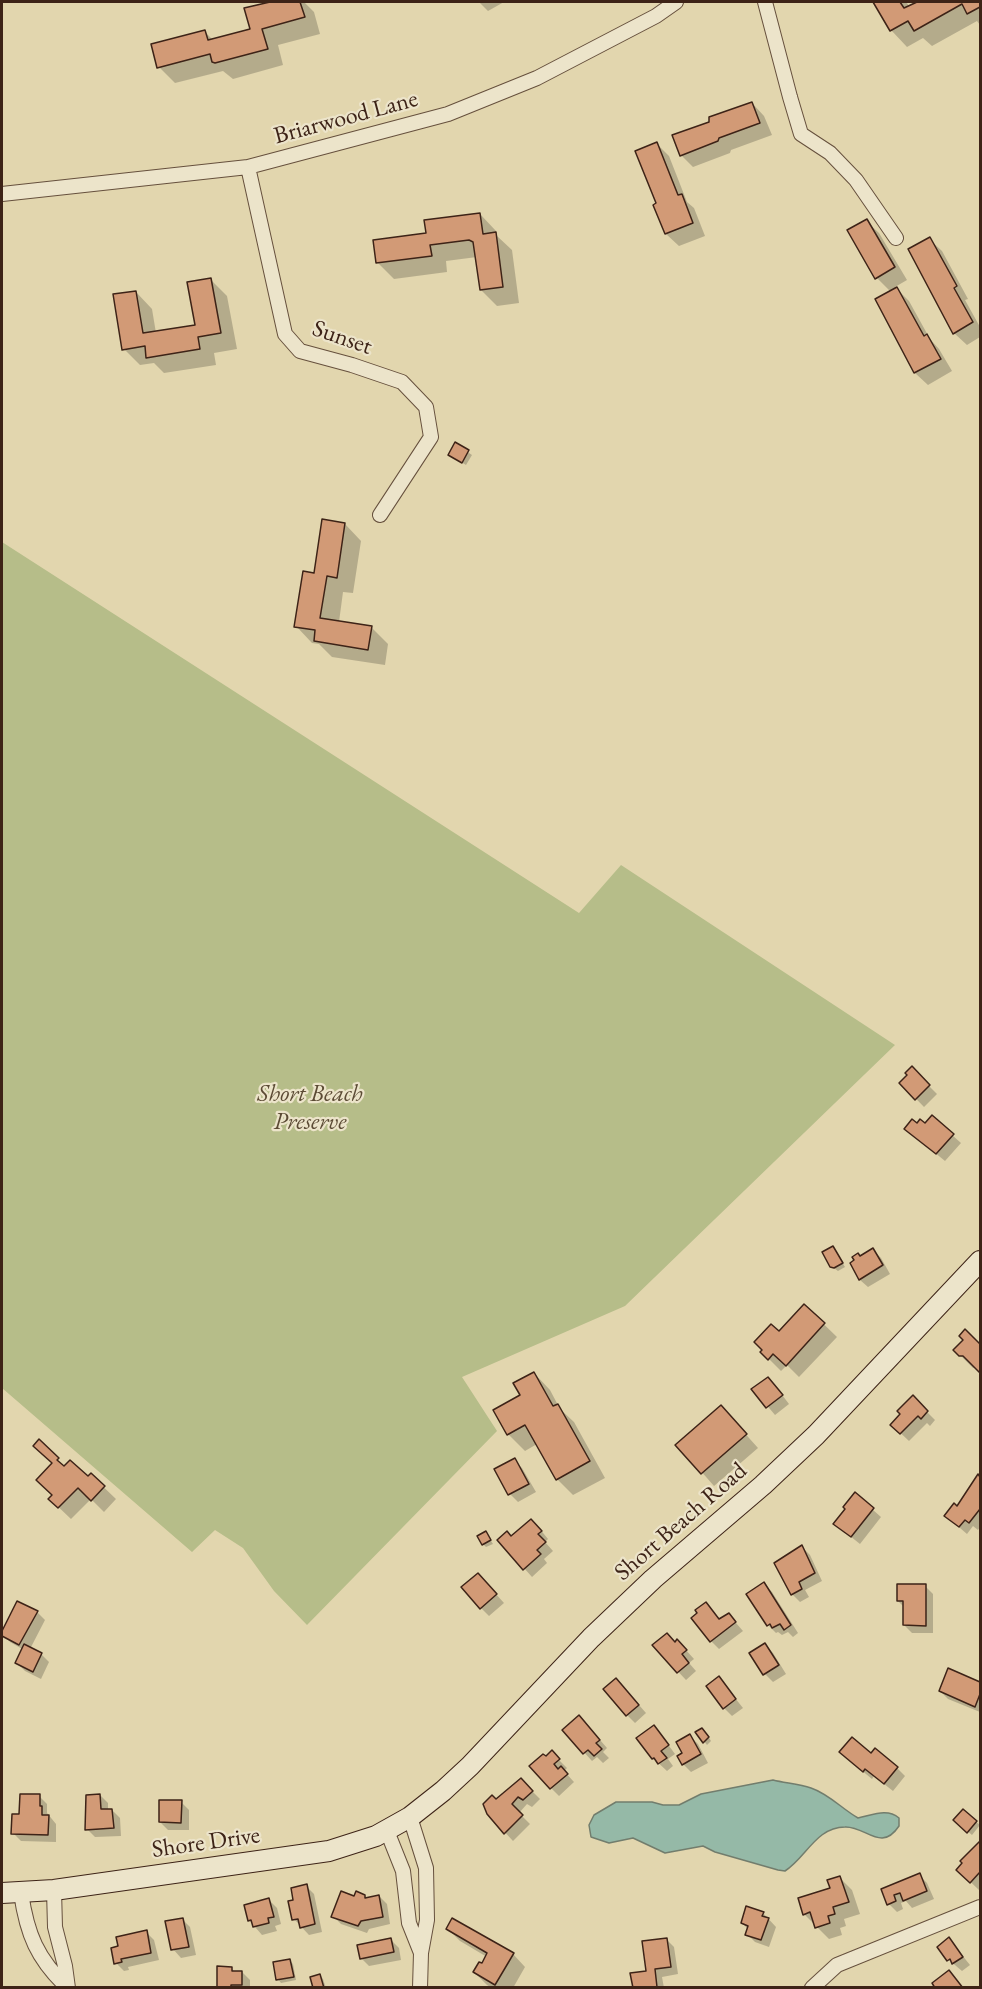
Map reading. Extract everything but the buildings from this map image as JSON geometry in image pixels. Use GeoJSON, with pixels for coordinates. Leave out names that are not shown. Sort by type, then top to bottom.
{"type":"FeatureCollection","features":[{"type":"Feature","properties":{"kind":"main road","name":"Short Beach Road"},"geometry":{"type":"LineString","coordinates":[[410,1817],[470,1766],[591,1638],[816,1435],[981,1261]]}},
{"type":"Feature","properties":{"kind":"main road","name":"Shore Drive"},"geometry":{"type":"LineString","coordinates":[[11,1893],[54,1890],[329,1851],[387,1831],[410,1817]]}},
{"type":"Feature","properties":{"kind":"street","name":"Briarwood Lane"},"geometry":{"type":"LineString","coordinates":[[2,194],[248,167],[448,114],[537,78],[656,16],[676,2]]}},
{"type":"Feature","properties":{"kind":"street"},"geometry":{"type":"LineString","coordinates":[[765,2],[789,97],[801,134],[830,153],[856,180],[896,238]]}},
{"type":"Feature","properties":{"kind":"street","name":"Sunset"},"geometry":{"type":"LineString","coordinates":[[248,167],[285,334],[300,351],[402,382],[426,407],[431,437],[380,515]]}},
{"type":"Feature","properties":{"kind":"street"},"geometry":{"type":"LineString","coordinates":[[410,1817],[426,1868],[427,1920],[421,1953],[420,1988]]}},
{"type":"Feature","properties":{"kind":"street"},"geometry":{"type":"LineString","coordinates":[[387,1831],[403,1871],[409,1923],[421,1953]]}},
{"type":"Feature","properties":{"kind":"street"},"geometry":{"type":"LineString","coordinates":[[11,1893],[24,1915],[34,1943],[49,1970],[68,1988],[55,1927],[54,1890]]}},
{"type":"Feature","properties":{"kind":"street"},"geometry":{"type":"LineString","coordinates":[[812,1988],[837,1965],[981,1907]]}},
{"type":"Feature","properties":{"kind":"green space","name":"Short Beach Preserve"},"geometry":{"type":"Polygon","coordinates":[[[2,542],[579,913],[621,865],[895,1045],[625,1306],[462,1377],[497,1431],[307,1625],[274,1591],[243,1548],[215,1530],[192,1552],[2,1388],[2,542]]]}},
{"type":"Feature","properties":{"kind":"shaded area"},"geometry":{"type":"Polygon","coordinates":[[[773,1780],[802,1785],[818,1791],[858,1818],[890,1813],[899,1818],[899,1826],[892,1834],[880,1838],[853,1828],[835,1828],[819,1837],[785,1871],[715,1852],[703,1846],[665,1853],[633,1838],[609,1843],[591,1837],[589,1825],[594,1815],[616,1802],[679,1805],[701,1794],[773,1780]]]}}]}
